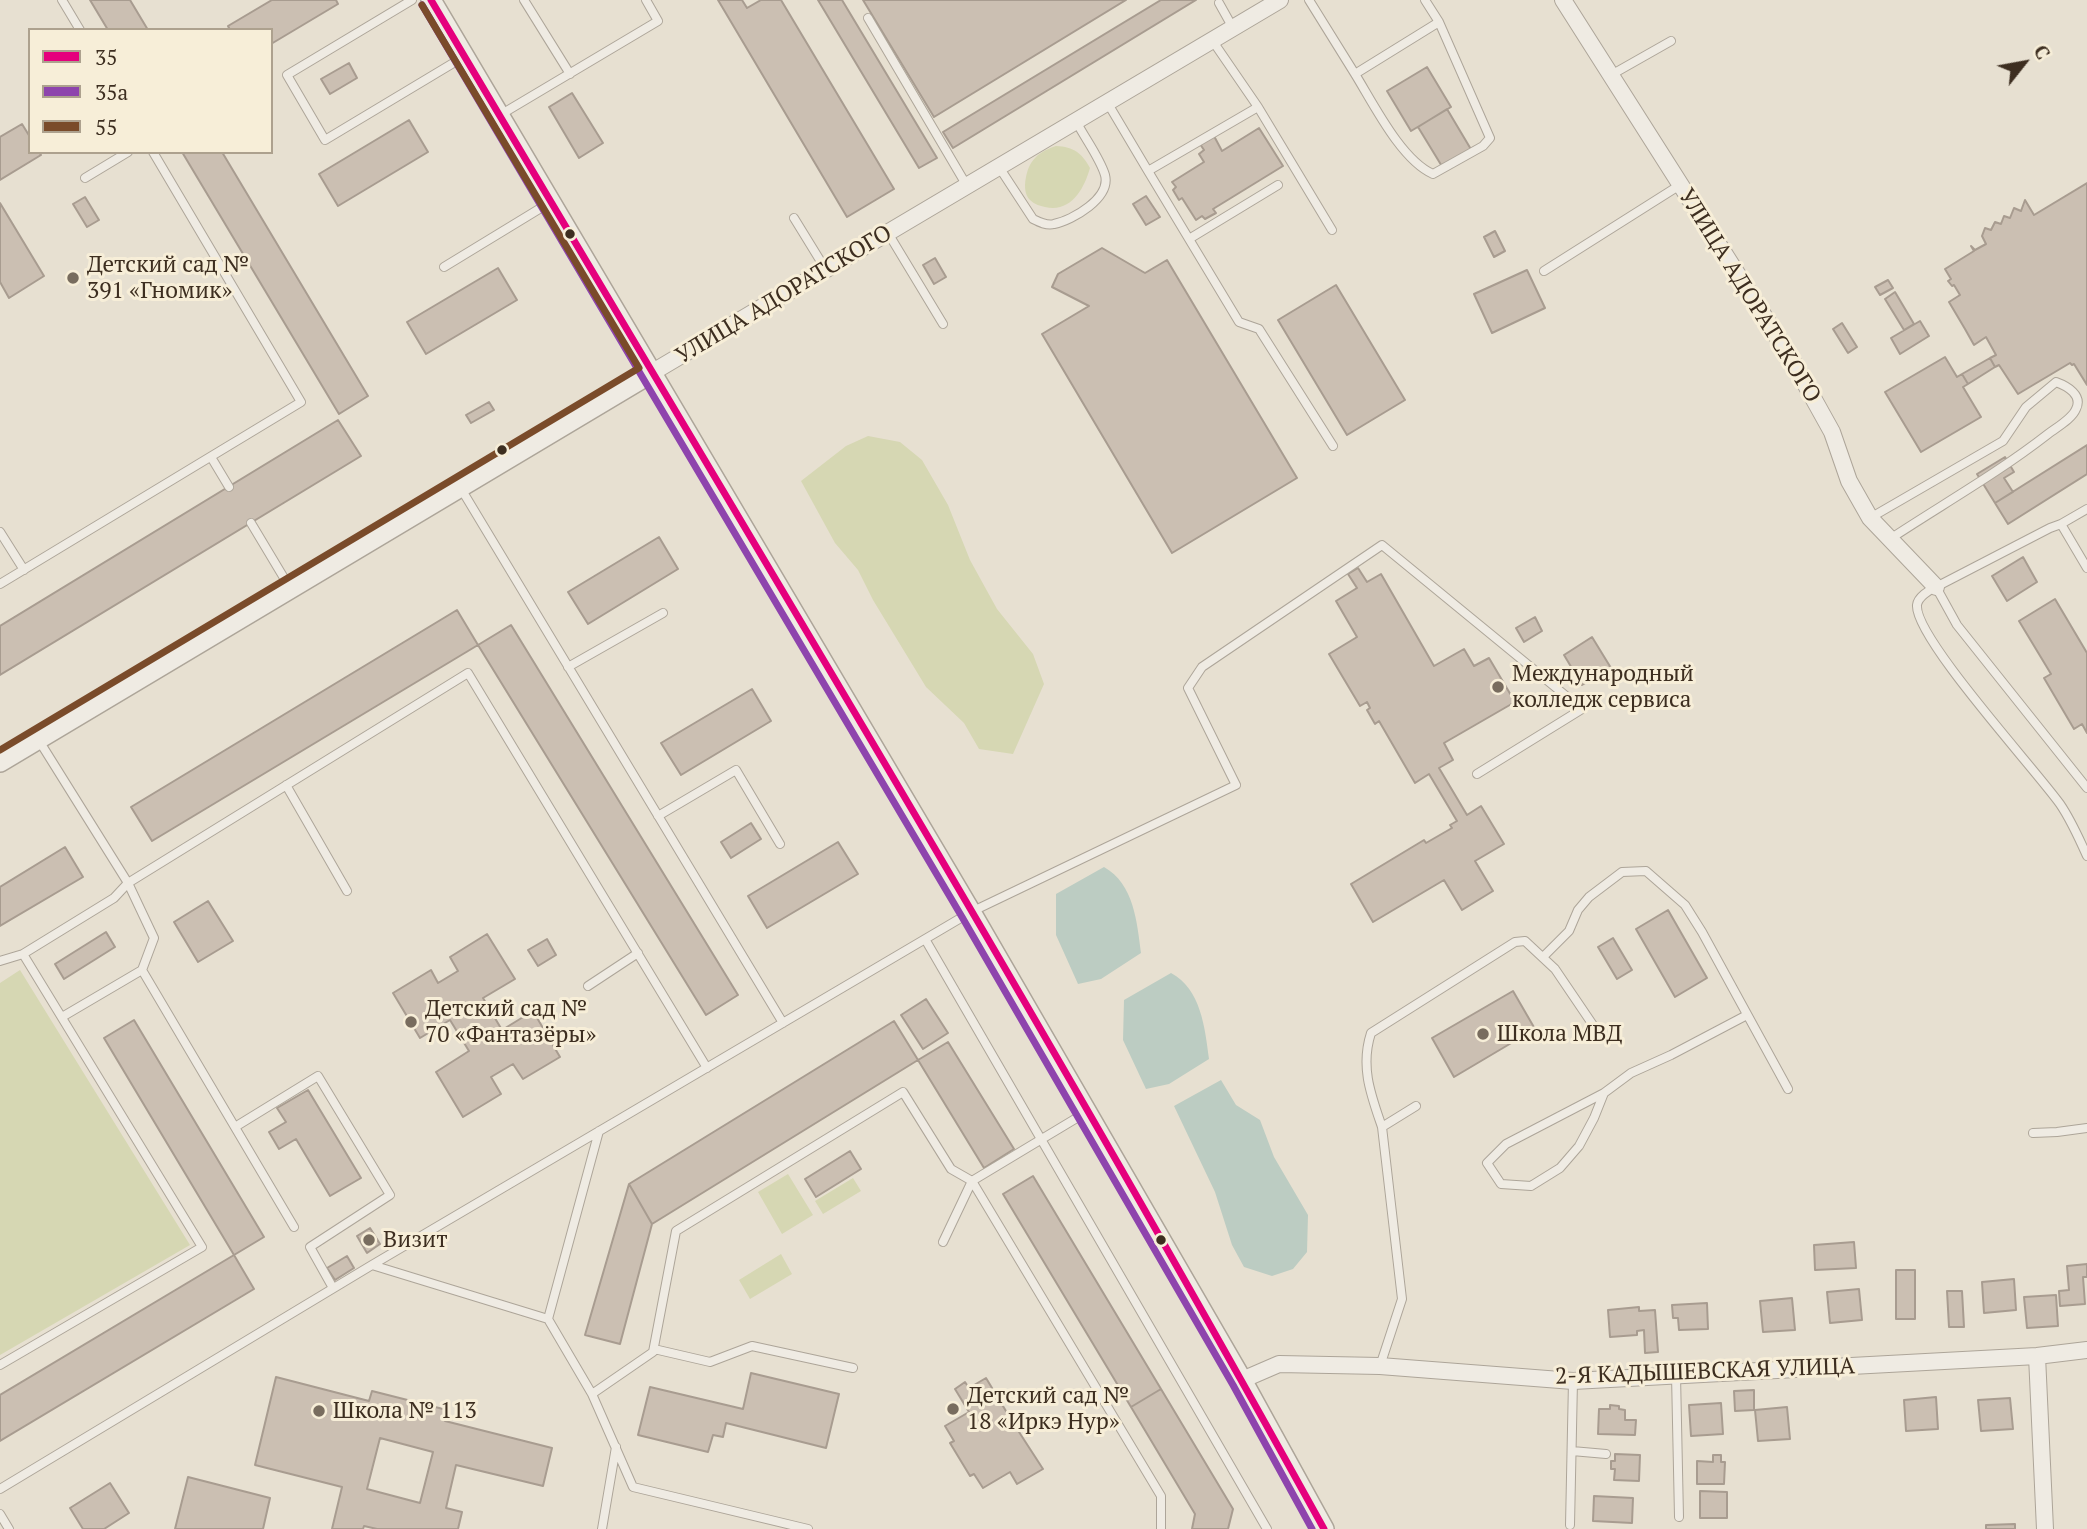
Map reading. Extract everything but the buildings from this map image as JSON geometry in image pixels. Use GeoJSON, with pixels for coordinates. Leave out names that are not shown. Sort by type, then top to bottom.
{"type":"FeatureCollection","features":[{"type":"Feature","properties":{"kind":"street"},"geometry":{"type":"LineString","coordinates":[[431,0],[971,912],[1242,1380],[1324,1529]]}},
{"type":"Feature","properties":{"kind":"street","name":"УЛИЦА АДОРАТСКОГО"},"geometry":{"type":"LineString","coordinates":[[0,762],[1279,0]]}},
{"type":"Feature","properties":{"kind":"street","name":"УЛИЦА АДОРАТСКОГО"},"geometry":{"type":"LineString","coordinates":[[1563,0],[1792,360],[1832,432],[1849,481],[1870,518],[1936,587]]}},
{"type":"Feature","properties":{"kind":"street","name":"2-Я КАДЫШЕВСКАЯ УЛИЦА"},"geometry":{"type":"LineString","coordinates":[[1242,1380],[1279,1364],[1380,1366],[1573,1381],[2037,1356],[2087,1350]]}},
{"type":"Feature","properties":{"kind":"street"},"geometry":{"type":"LineString","coordinates":[[2037,1356],[2045,1529]]}},
{"type":"Feature","properties":{"kind":"lane"},"geometry":{"type":"LineString","coordinates":[[62,0],[79,28]]}},
{"type":"Feature","properties":{"kind":"lane"},"geometry":{"type":"LineString","coordinates":[[412,0],[287,75],[326,140],[465,56]]}},
{"type":"Feature","properties":{"kind":"lane"},"geometry":{"type":"LineString","coordinates":[[524,0],[570,74]]}},
{"type":"Feature","properties":{"kind":"lane"},"geometry":{"type":"LineString","coordinates":[[500,115],[658,21],[646,0]]}},
{"type":"Feature","properties":{"kind":"lane"},"geometry":{"type":"LineString","coordinates":[[1310,0],[1403,148],[1433,174],[1483,146],[1489,138],[1439,22],[1425,0]]}},
{"type":"Feature","properties":{"kind":"lane"},"geometry":{"type":"LineString","coordinates":[[1219,3],[1233,28]]}},
{"type":"Feature","properties":{"kind":"lane"},"geometry":{"type":"LineString","coordinates":[[868,18],[967,186]]}},
{"type":"Feature","properties":{"kind":"lane"},"geometry":{"type":"LineString","coordinates":[[1355,74],[1439,22]]}},
{"type":"Feature","properties":{"kind":"lane"},"geometry":{"type":"LineString","coordinates":[[1211,39],[1258,107],[1332,230]]}},
{"type":"Feature","properties":{"kind":"lane"},"geometry":{"type":"LineString","coordinates":[[1611,75],[1671,41]]}},
{"type":"Feature","properties":{"kind":"lane"},"geometry":{"type":"LineString","coordinates":[[1107,102],[1239,322],[1259,329],[1333,446]]}},
{"type":"Feature","properties":{"kind":"lane"},"geometry":{"type":"LineString","coordinates":[[1148,171],[1258,107]]}},
{"type":"Feature","properties":{"kind":"lane"},"geometry":{"type":"LineString","coordinates":[[999,167],[1033,219],[1053,225],[1074,216],[1093,204],[1104,191],[1105,176],[1076,121]]}},
{"type":"Feature","properties":{"kind":"lane"},"geometry":{"type":"LineString","coordinates":[[85,178],[125,154]]}},
{"type":"Feature","properties":{"kind":"lane"},"geometry":{"type":"LineString","coordinates":[[0,584],[301,402],[154,154]]}},
{"type":"Feature","properties":{"kind":"lane"},"geometry":{"type":"LineString","coordinates":[[1189,239],[1278,185]]}},
{"type":"Feature","properties":{"kind":"lane"},"geometry":{"type":"LineString","coordinates":[[1544,271],[1681,185]]}},
{"type":"Feature","properties":{"kind":"lane"},"geometry":{"type":"LineString","coordinates":[[444,267],[552,202]]}},
{"type":"Feature","properties":{"kind":"lane"},"geometry":{"type":"LineString","coordinates":[[794,218],[826,270]]}},
{"type":"Feature","properties":{"kind":"lane"},"geometry":{"type":"LineString","coordinates":[[888,233],[943,324]]}},
{"type":"Feature","properties":{"kind":"lane"},"geometry":{"type":"LineString","coordinates":[[1870,518],[2003,441],[2026,407],[2056,382],[2068,386],[2073,392],[2078,404],[2076,411],[2066,420],[2018,457],[1890,539]]}},
{"type":"Feature","properties":{"kind":"lane"},"geometry":{"type":"LineString","coordinates":[[211,457],[229,487]]}},
{"type":"Feature","properties":{"kind":"lane"},"geometry":{"type":"LineString","coordinates":[[460,487],[783,1023]]}},
{"type":"Feature","properties":{"kind":"lane"},"geometry":{"type":"LineString","coordinates":[[2087,509],[1928,591],[1917,604],[1920,619],[1928,635],[1951,669],[2060,805],[2087,856]]}},
{"type":"Feature","properties":{"kind":"lane"},"geometry":{"type":"LineString","coordinates":[[251,523],[290,588]]}},
{"type":"Feature","properties":{"kind":"lane"},"geometry":{"type":"LineString","coordinates":[[2061,524],[2087,568]]}},
{"type":"Feature","properties":{"kind":"lane"},"geometry":{"type":"LineString","coordinates":[[0,532],[24,570]]}},
{"type":"Feature","properties":{"kind":"lane"},"geometry":{"type":"LineString","coordinates":[[0,1489],[372,1265],[971,912],[1236,785],[1188,688],[1202,667],[1382,545],[1582,709],[1477,774]]}},
{"type":"Feature","properties":{"kind":"lane"},"geometry":{"type":"LineString","coordinates":[[1936,587],[1957,625],[2087,788]]}},
{"type":"Feature","properties":{"kind":"lane"},"geometry":{"type":"LineString","coordinates":[[568,667],[663,612]]}},
{"type":"Feature","properties":{"kind":"lane"},"geometry":{"type":"LineString","coordinates":[[0,961],[23,954],[114,898],[128,883],[468,673],[707,1068]]}},
{"type":"Feature","properties":{"kind":"lane"},"geometry":{"type":"LineString","coordinates":[[38,739],[128,883],[154,938],[142,970],[62,1017]]}},
{"type":"Feature","properties":{"kind":"lane"},"geometry":{"type":"LineString","coordinates":[[658,816],[736,770],[780,844]]}},
{"type":"Feature","properties":{"kind":"lane"},"geometry":{"type":"LineString","coordinates":[[286,785],[347,891]]}},
{"type":"Feature","properties":{"kind":"lane"},"geometry":{"type":"LineString","coordinates":[[1543,957],[1569,931],[1578,910],[1589,897],[1622,872],[1646,871],[1685,905],[1788,1089]]}},
{"type":"Feature","properties":{"kind":"lane"},"geometry":{"type":"LineString","coordinates":[[925,939],[1267,1529]]}},
{"type":"Feature","properties":{"kind":"lane"},"geometry":{"type":"LineString","coordinates":[[1380,1366],[1402,1299],[1382,1128],[1368,1085],[1365,1050],[1371,1033],[1515,942],[1525,941],[1555,970],[1595,1028]]}},
{"type":"Feature","properties":{"kind":"lane"},"geometry":{"type":"LineString","coordinates":[[588,986],[638,953]]}},
{"type":"Feature","properties":{"kind":"lane"},"geometry":{"type":"LineString","coordinates":[[0,1364],[202,1247],[23,954]]}},
{"type":"Feature","properties":{"kind":"lane"},"geometry":{"type":"LineString","coordinates":[[142,970],[294,1227]]}},
{"type":"Feature","properties":{"kind":"lane"},"geometry":{"type":"LineString","coordinates":[[1604,1093],[1579,1146],[1560,1168],[1531,1186],[1501,1184],[1487,1163],[1506,1144],[1604,1093],[1630,1073],[1671,1055],[1747,1014]]}},
{"type":"Feature","properties":{"kind":"lane"},"geometry":{"type":"LineString","coordinates":[[235,1127],[318,1076],[390,1195],[310,1247],[332,1289]]}},
{"type":"Feature","properties":{"kind":"lane"},"geometry":{"type":"LineString","coordinates":[[592,1394],[653,1352],[676,1231],[903,1092],[951,1169],[972,1181],[1161,1496],[1161,1529]]}},
{"type":"Feature","properties":{"kind":"lane"},"geometry":{"type":"LineString","coordinates":[[1382,1128],[1416,1106]]}},
{"type":"Feature","properties":{"kind":"lane"},"geometry":{"type":"LineString","coordinates":[[943,1242],[972,1181],[1086,1112]]}},
{"type":"Feature","properties":{"kind":"lane"},"geometry":{"type":"LineString","coordinates":[[2033,1133],[2087,1128]]}},
{"type":"Feature","properties":{"kind":"lane"},"geometry":{"type":"LineString","coordinates":[[548,1319],[599,1131]]}},
{"type":"Feature","properties":{"kind":"lane"},"geometry":{"type":"LineString","coordinates":[[372,1265],[548,1319],[592,1394],[633,1487],[808,1529]]}},
{"type":"Feature","properties":{"kind":"lane"},"geometry":{"type":"LineString","coordinates":[[654,1349],[710,1362],[752,1346],[853,1368]]}},
{"type":"Feature","properties":{"kind":"lane"},"geometry":{"type":"LineString","coordinates":[[1676,1375],[1679,1517]]}},
{"type":"Feature","properties":{"kind":"lane"},"geometry":{"type":"LineString","coordinates":[[1570,1525],[1573,1381]]}},
{"type":"Feature","properties":{"kind":"lane"},"geometry":{"type":"LineString","coordinates":[[602,1529],[616,1447]]}},
{"type":"Feature","properties":{"kind":"lane"},"geometry":{"type":"LineString","coordinates":[[1572,1451],[1605,1454]]}},
{"type":"Feature","properties":{"kind":"lane"},"geometry":{"type":"LineString","coordinates":[[0,1514],[9,1529]]}},
{"type":"Feature","properties":{"kind":"green space"},"geometry":{"type":"Polygon","coordinates":[[[1056,146],[1077,152],[1090,168],[1075,198],[1054,208],[1033,203],[1025,187],[1033,160],[1056,146]]]}},
{"type":"Feature","properties":{"kind":"green space"},"geometry":{"type":"Polygon","coordinates":[[[868,436],[900,442],[922,460],[948,505],[970,560],[997,609],[1033,654],[1044,684],[1013,754],[979,749],[964,723],[926,687],[873,600],[858,570],[835,543],[801,481],[846,446],[868,436]]]}},
{"type":"Feature","properties":{"kind":"green space"},"geometry":{"type":"Polygon","coordinates":[[[20,970],[190,1245],[0,1355],[0,983],[20,970]]]}},
{"type":"Feature","properties":{"kind":"green space"},"geometry":{"type":"Polygon","coordinates":[[[788,1174],[813,1215],[782,1234],[758,1192],[788,1174]]]}},
{"type":"Feature","properties":{"kind":"green space"},"geometry":{"type":"Polygon","coordinates":[[[853,1178],[861,1191],[823,1214],[815,1201],[853,1178]]]}},
{"type":"Feature","properties":{"kind":"green space"},"geometry":{"type":"Polygon","coordinates":[[[781,1254],[792,1274],[750,1299],[739,1280],[781,1254]]]}},
{"type":"Feature","properties":{"kind":"shaded area"},"geometry":{"type":"Polygon","coordinates":[[[1104,867],[1122,883],[1128,894],[1141,953],[1101,979],[1078,984],[1056,935],[1056,894],[1104,867]]]}},
{"type":"Feature","properties":{"kind":"shaded area"},"geometry":{"type":"Polygon","coordinates":[[[1171,973],[1189,989],[1200,1010],[1209,1059],[1169,1084],[1146,1089],[1123,1040],[1124,1000],[1171,973]]]}},
{"type":"Feature","properties":{"kind":"shaded area"},"geometry":{"type":"Polygon","coordinates":[[[1221,1080],[1236,1105],[1260,1120],[1274,1157],[1308,1215],[1307,1252],[1293,1269],[1272,1276],[1244,1267],[1232,1245],[1215,1192],[1174,1106],[1221,1080]]]}},
{"type":"Feature","properties":{"kind":"transit line","name":"35"},"geometry":{"type":"LineString","coordinates":[[431,0],[996,952],[1107,1143],[1324,1529]]}},
{"type":"Feature","properties":{"kind":"transit line","name":"35a"},"geometry":{"type":"LineString","coordinates":[[422,5],[962,917],[1233,1385],[1312,1529]]}},
{"type":"Feature","properties":{"kind":"transit line","name":"55"},"geometry":{"type":"LineString","coordinates":[[0,750],[639,368],[422,5]]}},
{"type":"Feature","properties":{"kind":"place","name":"Детский сад № 391 «Гномик»"},"geometry":{"type":"Point","coordinates":[73,278]}},
{"type":"Feature","properties":{"kind":"place","name":"Международный колледж сервиса"},"geometry":{"type":"Point","coordinates":[1498,687]}},
{"type":"Feature","properties":{"kind":"place","name":"Детский сад № 70 «Фантазёры»"},"geometry":{"type":"Point","coordinates":[411,1022]}},
{"type":"Feature","properties":{"kind":"place","name":"Школа МВД"},"geometry":{"type":"Point","coordinates":[1483,1034]}},
{"type":"Feature","properties":{"kind":"place","name":"Визит"},"geometry":{"type":"Point","coordinates":[369,1240]}},
{"type":"Feature","properties":{"kind":"place","name":"Детский сад № 18 «Иркэ Нур»"},"geometry":{"type":"Point","coordinates":[953,1409]}},
{"type":"Feature","properties":{"kind":"place","name":"Школа № 113"},"geometry":{"type":"Point","coordinates":[319,1411]}}]}
